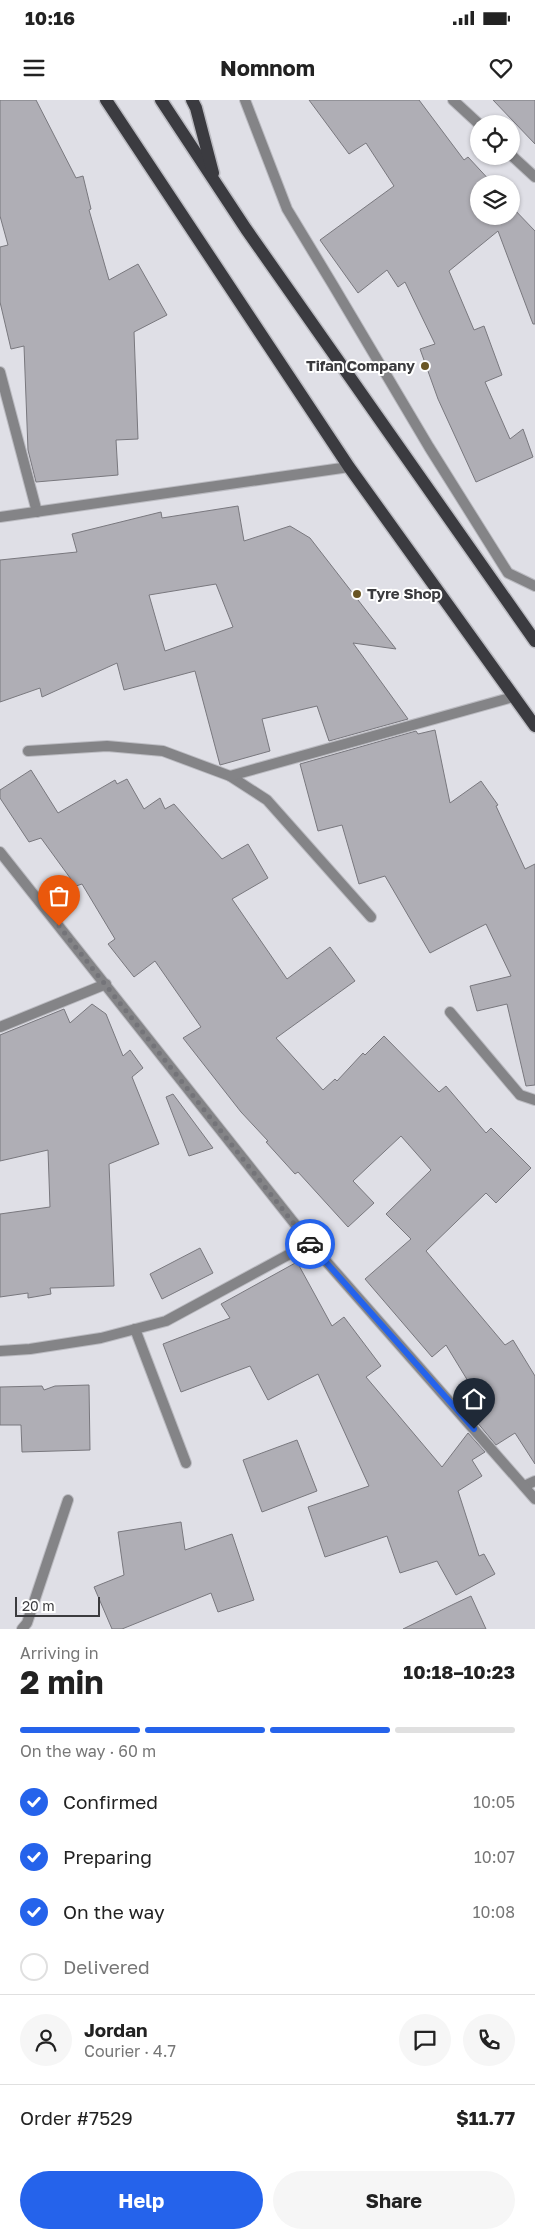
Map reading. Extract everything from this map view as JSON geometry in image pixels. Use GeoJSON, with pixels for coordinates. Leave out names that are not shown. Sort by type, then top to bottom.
{"type":"FeatureCollection","features":[{"type":"Feature","properties":{"kind":"main road"},"geometry":{"type":"LineString","coordinates":[[106,100],[349,467],[535,726]]}},
{"type":"Feature","properties":{"kind":"main road"},"geometry":{"type":"LineString","coordinates":[[161,100],[216,183],[535,641]]}},
{"type":"Feature","properties":{"kind":"main road"},"geometry":{"type":"LineString","coordinates":[[192,100],[196,108],[216,183]]}},
{"type":"Feature","properties":{"kind":"street"},"geometry":{"type":"LineString","coordinates":[[245,100],[287,208],[337,293],[429,447],[508,573],[535,586]]}},
{"type":"Feature","properties":{"kind":"street"},"geometry":{"type":"LineString","coordinates":[[453,100],[470,116]]}},
{"type":"Feature","properties":{"kind":"street"},"geometry":{"type":"LineString","coordinates":[[520,163],[535,177]]}},
{"type":"Feature","properties":{"kind":"street"},"geometry":{"type":"LineString","coordinates":[[0,372],[36,512]]}},
{"type":"Feature","properties":{"kind":"street"},"geometry":{"type":"LineString","coordinates":[[0,517],[349,467]]}},
{"type":"Feature","properties":{"kind":"street"},"geometry":{"type":"LineString","coordinates":[[230,776],[513,697]]}},
{"type":"Feature","properties":{"kind":"street"},"geometry":{"type":"LineString","coordinates":[[28,751],[107,746],[162,751],[230,776],[267,800],[371,917]]}},
{"type":"Feature","properties":{"kind":"street"},"geometry":{"type":"LineString","coordinates":[[0,852],[310,1243],[535,1499]]}},
{"type":"Feature","properties":{"kind":"street"},"geometry":{"type":"LineString","coordinates":[[0,1028],[106,984]]}},
{"type":"Feature","properties":{"kind":"street"},"geometry":{"type":"LineString","coordinates":[[450,1012],[520,1095],[535,1100]]}},
{"type":"Feature","properties":{"kind":"street"},"geometry":{"type":"LineString","coordinates":[[0,1350],[30,1349],[101,1338],[166,1321],[310,1243]]}},
{"type":"Feature","properties":{"kind":"street"},"geometry":{"type":"LineString","coordinates":[[135,1329],[186,1464]]}},
{"type":"Feature","properties":{"kind":"street"},"geometry":{"type":"LineString","coordinates":[[524,1486],[535,1481]]}},
{"type":"Feature","properties":{"kind":"street"},"geometry":{"type":"LineString","coordinates":[[22,1629],[27,1623],[68,1500]]}},
{"type":"Feature","properties":{"kind":"building"},"geometry":{"type":"Polygon","coordinates":[[[0,100],[36,100],[76,178],[83,176],[91,209],[89,210],[109,280],[138,264],[167,315],[134,332],[138,439],[116,440],[118,475],[36,482],[28,450],[24,346],[11,349],[0,302],[0,247],[8,245],[0,216],[0,100]]]}},
{"type":"Feature","properties":{"kind":"building"},"geometry":{"type":"Polygon","coordinates":[[[309,100],[419,100],[464,160],[468,157],[470,165],[475,165],[485,175],[470,175],[470,225],[520,225],[520,215],[535,231],[535,324],[533,324],[498,231],[449,271],[474,330],[484,326],[502,375],[485,382],[510,439],[523,429],[533,457],[476,482],[438,399],[420,349],[435,344],[405,282],[398,287],[387,270],[358,293],[320,240],[394,186],[366,143],[349,154],[309,100]]]}},
{"type":"Feature","properties":{"kind":"building"},"geometry":{"type":"Polygon","coordinates":[[[493,100],[535,100],[535,144],[520,128],[520,115],[507,115],[493,100]]]}},
{"type":"Feature","properties":{"kind":"building"},"geometry":{"type":"Polygon","coordinates":[[[238,506],[244,541],[290,526],[310,538],[396,649],[353,643],[408,719],[329,741],[317,706],[262,719],[270,751],[220,765],[195,671],[124,690],[117,663],[42,697],[40,688],[0,702],[0,560],[77,552],[72,534],[161,512],[162,518],[238,506]],[[216,584],[149,595],[165,651],[233,627],[216,584]]]}},
{"type":"Feature","properties":{"kind":"building"},"geometry":{"type":"Polygon","coordinates":[[[435,730],[450,803],[481,781],[498,805],[496,806],[525,869],[535,864],[535,1085],[526,1086],[507,1004],[477,1011],[470,986],[511,976],[486,924],[430,953],[385,876],[359,884],[342,825],[318,831],[300,764],[416,731],[418,734],[435,730]]]}},
{"type":"Feature","properties":{"kind":"building"},"geometry":{"type":"Polygon","coordinates":[[[31,770],[58,813],[115,780],[117,784],[127,779],[144,809],[160,798],[165,809],[174,804],[222,859],[248,844],[268,878],[232,899],[287,979],[330,947],[355,981],[276,1038],[323,1090],[335,1079],[337,1081],[363,1053],[365,1055],[384,1036],[439,1092],[446,1086],[486,1133],[491,1128],[531,1168],[496,1203],[486,1193],[426,1251],[505,1345],[513,1340],[535,1376],[535,1464],[515,1433],[496,1445],[476,1421],[485,1409],[446,1345],[432,1357],[365,1279],[411,1239],[386,1214],[431,1170],[401,1136],[353,1181],[374,1203],[348,1227],[298,1172],[295,1174],[241,1112],[183,1038],[201,1027],[155,961],[134,977],[108,944],[115,939],[82,884],[76,886],[41,838],[29,842],[0,798],[0,790],[31,770]]]}},
{"type":"Feature","properties":{"kind":"building"},"geometry":{"type":"Polygon","coordinates":[[[92,1004],[106,1014],[123,1056],[130,1050],[143,1068],[132,1077],[159,1144],[109,1164],[114,1286],[50,1288],[51,1294],[28,1298],[28,1293],[0,1297],[0,1214],[50,1207],[48,1150],[0,1161],[0,1035],[64,1009],[70,1023],[92,1004]]]}},
{"type":"Feature","properties":{"kind":"building"},"geometry":{"type":"Polygon","coordinates":[[[173,1094],[213,1148],[189,1156],[166,1097],[173,1094]]]}},
{"type":"Feature","properties":{"kind":"building"},"geometry":{"type":"Polygon","coordinates":[[[200,1248],[213,1273],[162,1299],[150,1274],[200,1248]]]}},
{"type":"Feature","properties":{"kind":"building"},"geometry":{"type":"Polygon","coordinates":[[[297,1262],[332,1326],[344,1317],[381,1366],[366,1377],[442,1467],[468,1433],[485,1452],[472,1460],[482,1476],[458,1491],[479,1556],[484,1554],[495,1574],[456,1595],[437,1561],[400,1573],[387,1536],[325,1557],[308,1507],[369,1486],[318,1374],[268,1400],[250,1366],[181,1392],[163,1344],[230,1318],[221,1304],[297,1262]]]}},
{"type":"Feature","properties":{"kind":"building"},"geometry":{"type":"Polygon","coordinates":[[[89,1385],[90,1450],[22,1452],[21,1425],[0,1425],[0,1387],[42,1386],[44,1390],[55,1386],[89,1385]]]}},
{"type":"Feature","properties":{"kind":"building"},"geometry":{"type":"Polygon","coordinates":[[[297,1440],[317,1491],[262,1512],[243,1460],[297,1440]]]}},
{"type":"Feature","properties":{"kind":"building"},"geometry":{"type":"Polygon","coordinates":[[[181,1522],[185,1550],[232,1534],[254,1600],[218,1612],[211,1593],[122,1629],[112,1629],[94,1587],[124,1575],[118,1532],[181,1522]]]}},
{"type":"Feature","properties":{"kind":"building"},"geometry":{"type":"Polygon","coordinates":[[[471,1596],[486,1629],[403,1629],[454,1604],[471,1596]]]}},
{"type":"Feature","properties":{"kind":"way so far"},"geometry":{"type":"LineString","coordinates":[[59,926],[310,1244]]}},
{"type":"Feature","properties":{"kind":"place","name":"Tifan Company"},"geometry":{"type":"Point","coordinates":[425,366]}},
{"type":"Feature","properties":{"kind":"place","name":"Tyre Shop"},"geometry":{"type":"Point","coordinates":[357,594]}},
{"type":"Feature","properties":{"kind":"route"},"geometry":{"type":"LineString","coordinates":[[310,1244],[474,1429]]}}]}
